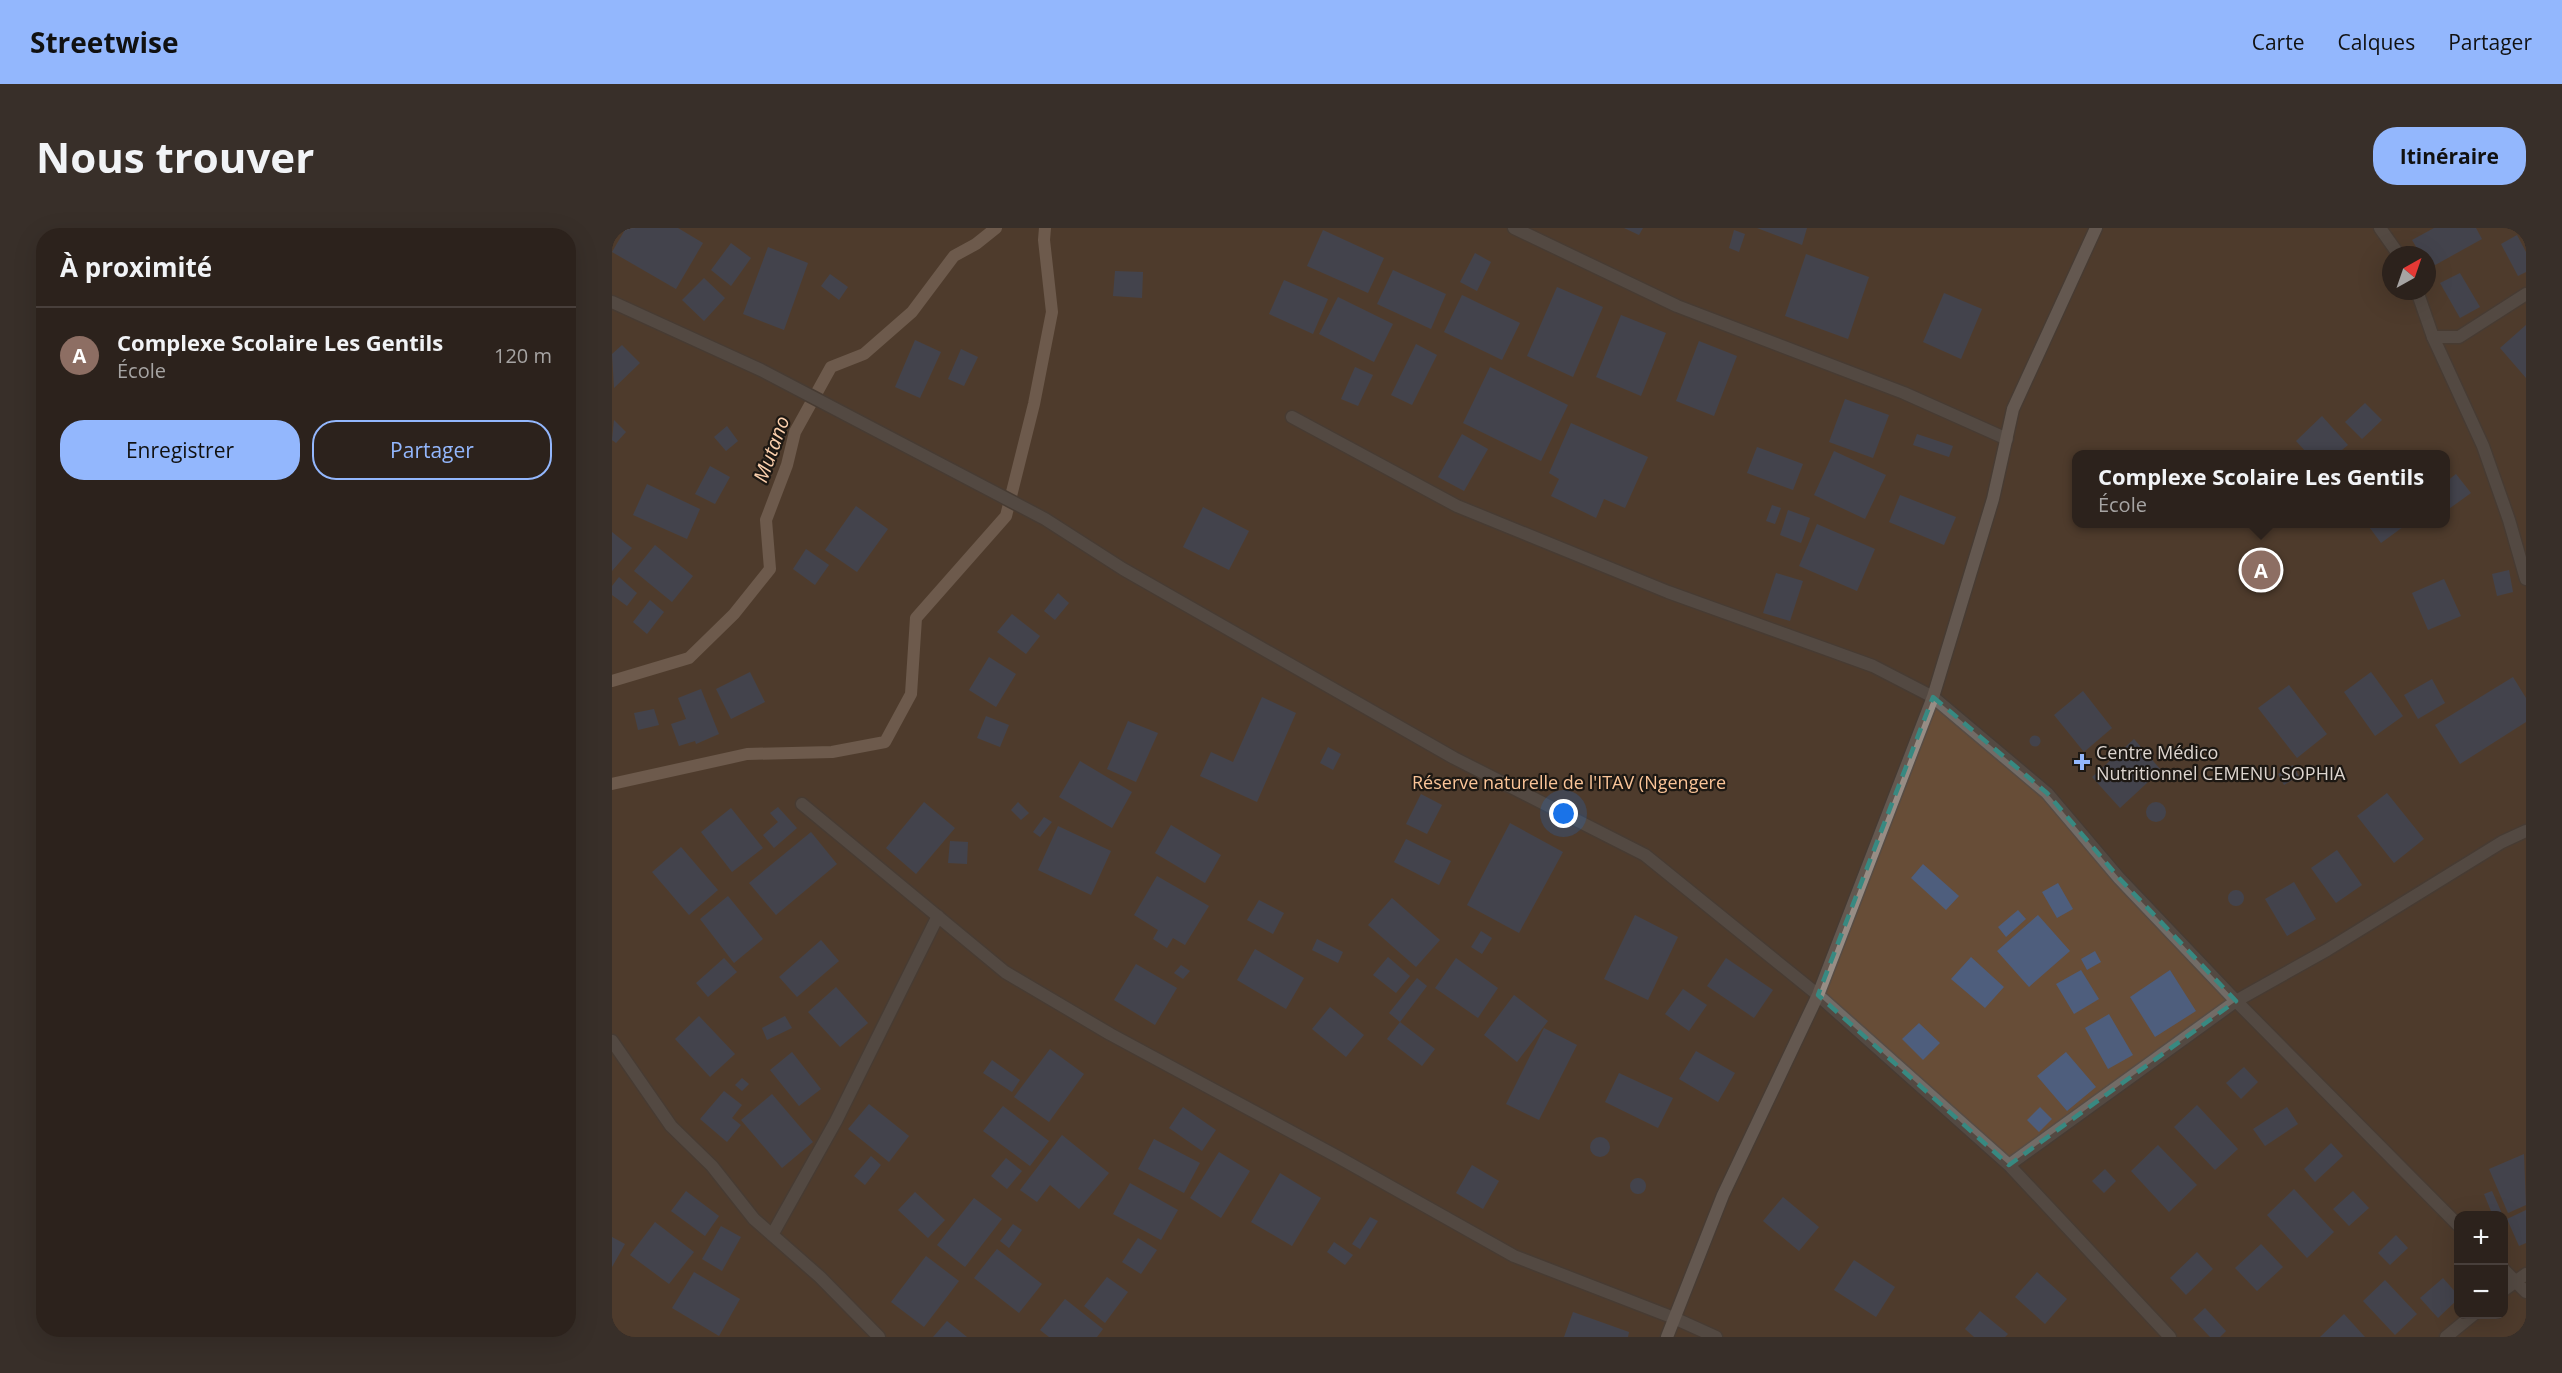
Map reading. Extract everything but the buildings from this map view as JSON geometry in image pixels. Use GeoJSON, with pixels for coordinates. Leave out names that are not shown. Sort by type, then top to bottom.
{"type":"FeatureCollection","features":[{"type":"Feature","properties":{"kind":"street"},"geometry":{"type":"LineString","coordinates":[[1514,228],[1677,306],[1904,393],[2007,439]]}},
{"type":"Feature","properties":{"kind":"street"},"geometry":{"type":"LineString","coordinates":[[1667,1337],[1723,1195],[1818,995],[1933,697],[1993,499],[2013,409],[2096,228]]}},
{"type":"Feature","properties":{"kind":"street"},"geometry":{"type":"LineString","coordinates":[[2380,228],[2393,246]]}},
{"type":"Feature","properties":{"kind":"street"},"geometry":{"type":"LineString","coordinates":[[2433,337],[2459,337],[2526,294]]}},
{"type":"Feature","properties":{"kind":"street"},"geometry":{"type":"LineString","coordinates":[[2420,300],[2433,337],[2483,446],[2509,520],[2526,579]]}},
{"type":"Feature","properties":{"kind":"street"},"geometry":{"type":"LineString","coordinates":[[612,302],[761,370],[1045,519],[1123,569],[1454,758],[1645,855],[1818,995],[2009,1165],[2170,1337]]}},
{"type":"Feature","properties":{"kind":"street"},"geometry":{"type":"LineString","coordinates":[[1292,417],[1457,506],[1668,592],[1873,666],[1933,697],[2047,793],[2119,878],[2236,1001],[2454,1221]]}},
{"type":"Feature","properties":{"kind":"street"},"geometry":{"type":"LineString","coordinates":[[802,804],[1005,972],[1101,1029],[1514,1256],[1674,1318],[1716,1337]]}},
{"type":"Feature","properties":{"kind":"street"},"geometry":{"type":"LineString","coordinates":[[2009,1165],[2236,1001],[2327,950],[2502,842],[2526,831]]}},
{"type":"Feature","properties":{"kind":"street"},"geometry":{"type":"LineString","coordinates":[[772,1235],[836,1121],[938,916]]}},
{"type":"Feature","properties":{"kind":"street"},"geometry":{"type":"LineString","coordinates":[[612,1041],[671,1126],[712,1166],[754,1219],[820,1278],[879,1337]]}},
{"type":"Feature","properties":{"kind":"street"},"geometry":{"type":"LineString","coordinates":[[2508,1274],[2526,1292]]}},
{"type":"Feature","properties":{"kind":"street"},"geometry":{"type":"LineString","coordinates":[[2508,1286],[2526,1274]]}},
{"type":"Feature","properties":{"kind":"street"},"geometry":{"type":"LineString","coordinates":[[2446,1337],[2468,1319]]}},
{"type":"Feature","properties":{"kind":"highlighted area"},"geometry":{"type":"Polygon","coordinates":[[[1933,697],[2047,793],[2119,878],[2236,1001],[2009,1165],[1818,995],[1933,697]]]}},
{"type":"Feature","properties":{"kind":"green space","name":"Réserve naturelle de l'ITAV (Ngengere"},"geometry":{"type":"Polygon","coordinates":[[[612,228],[2526,228],[2526,1337],[612,1337],[612,228]]]}},
{"type":"Feature","properties":{"kind":"waterway","name":"Mutano"},"geometry":{"type":"LineString","coordinates":[[612,681],[689,658],[734,614],[770,569],[766,520],[787,465],[795,432],[831,367],[864,354],[912,312],[954,256],[976,244],[996,228]]}},
{"type":"Feature","properties":{"kind":"waterway"},"geometry":{"type":"LineString","coordinates":[[612,784],[747,754],[832,752],[885,742],[911,694],[916,618],[1006,516],[1034,404],[1052,312],[1044,240],[1045,228]]}},
{"type":"Feature","properties":{"kind":"place","name":"Complexe Scolaire Les Gentils"},"geometry":{"type":"Point","coordinates":[2261,570]}},
{"type":"Feature","properties":{"kind":"place","name":"Centre Médico Nutritionnel CEMENU SOPHIA"},"geometry":{"type":"Point","coordinates":[2082,762]}}]}
